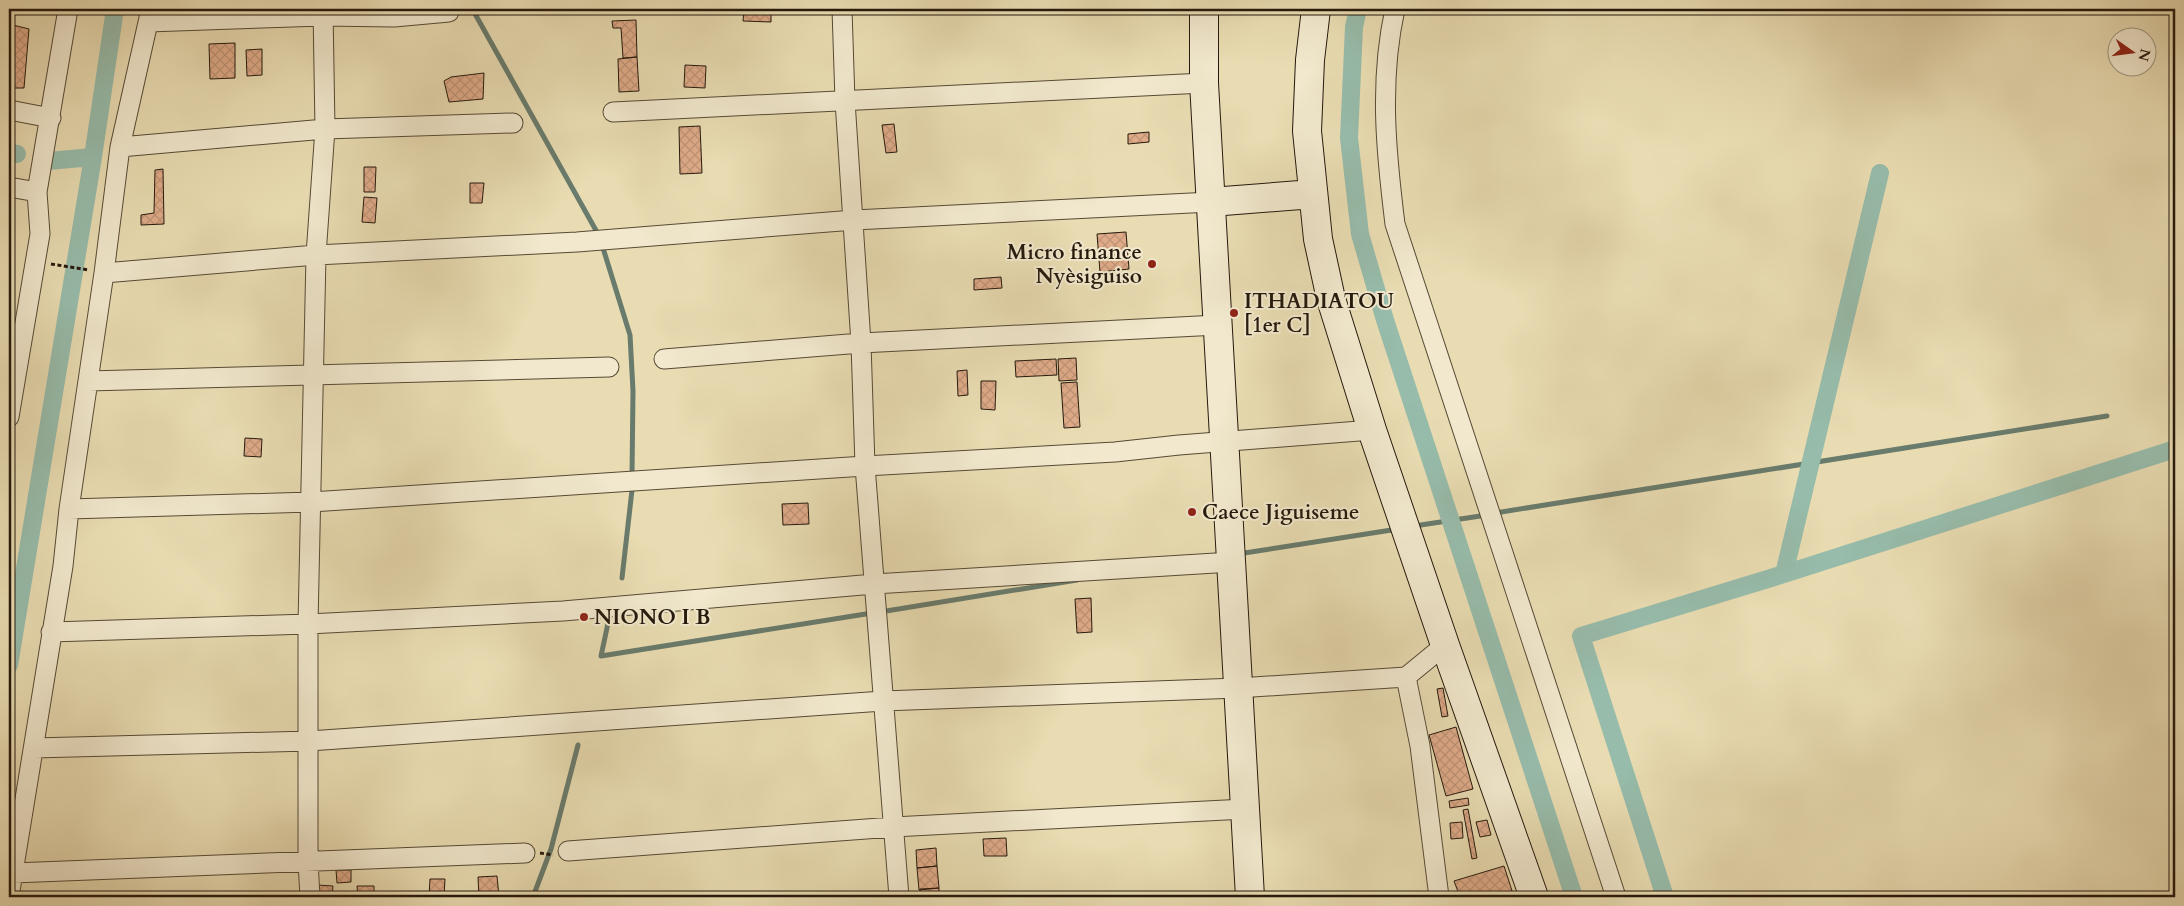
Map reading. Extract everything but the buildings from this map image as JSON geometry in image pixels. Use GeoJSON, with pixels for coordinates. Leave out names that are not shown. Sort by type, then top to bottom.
{"type":"FeatureCollection","features":[{"type":"Feature","properties":{"kind":"street"},"geometry":{"type":"LineString","coordinates":[[9,417],[17,318],[40,234],[37,192],[68,9]]}},
{"type":"Feature","properties":{"kind":"street"},"geometry":{"type":"LineString","coordinates":[[842,9],[845,101],[861,343],[865,466],[899,897]]}},
{"type":"Feature","properties":{"kind":"street"},"geometry":{"type":"LineString","coordinates":[[1204,9],[1204,84],[1226,442],[1250,897]]}},
{"type":"Feature","properties":{"kind":"street"},"geometry":{"type":"LineString","coordinates":[[1316,9],[1310,60],[1308,131],[1318,239],[1331,300],[1372,430],[1445,645],[1534,897]]}},
{"type":"Feature","properties":{"kind":"street"},"geometry":{"type":"LineString","coordinates":[[1395,9],[1389,33],[1384,98],[1387,163],[1395,224],[1616,897]]}},
{"type":"Feature","properties":{"kind":"street"},"geometry":{"type":"LineString","coordinates":[[310,897],[308,861],[308,624],[316,255],[325,129],[323,12]]}},
{"type":"Feature","properties":{"kind":"street"},"geometry":{"type":"LineString","coordinates":[[9,897],[63,566],[69,509],[88,381],[96,271],[120,147],[149,15],[323,12],[394,17],[449,12]]}},
{"type":"Feature","properties":{"kind":"street"},"geometry":{"type":"LineString","coordinates":[[613,112],[1204,84]]}},
{"type":"Feature","properties":{"kind":"street"},"geometry":{"type":"LineString","coordinates":[[9,110],[50,118]]}},
{"type":"Feature","properties":{"kind":"street"},"geometry":{"type":"LineString","coordinates":[[120,147],[325,129],[513,123]]}},
{"type":"Feature","properties":{"kind":"street"},"geometry":{"type":"LineString","coordinates":[[9,187],[37,192]]}},
{"type":"Feature","properties":{"kind":"street"},"geometry":{"type":"LineString","coordinates":[[96,271],[316,255],[578,242],[854,220],[1211,202],[1313,194]]}},
{"type":"Feature","properties":{"kind":"street"},"geometry":{"type":"LineString","coordinates":[[664,359],[861,343],[1218,325]]}},
{"type":"Feature","properties":{"kind":"street"},"geometry":{"type":"LineString","coordinates":[[88,381],[609,367]]}},
{"type":"Feature","properties":{"kind":"street"},"geometry":{"type":"LineString","coordinates":[[69,509],[311,502],[865,466],[1106,453],[1372,430]]}},
{"type":"Feature","properties":{"kind":"street"},"geometry":{"type":"LineString","coordinates":[[51,632],[308,624],[563,611],[874,584],[1232,562]]}},
{"type":"Feature","properties":{"kind":"street"},"geometry":{"type":"LineString","coordinates":[[34,748],[309,740],[883,701],[1238,688],[1406,677],[1445,645]]}},
{"type":"Feature","properties":{"kind":"street"},"geometry":{"type":"LineString","coordinates":[[1406,677],[1420,746],[1439,897]]}},
{"type":"Feature","properties":{"kind":"street"},"geometry":{"type":"LineString","coordinates":[[561,853],[893,827],[1245,810]]}},
{"type":"Feature","properties":{"kind":"street"},"geometry":{"type":"LineString","coordinates":[[13,873],[534,853]]}},
{"type":"Feature","properties":{"kind":"path"},"geometry":{"type":"LineString","coordinates":[[53,264],[96,271]]}},
{"type":"Feature","properties":{"kind":"path"},"geometry":{"type":"LineString","coordinates":[[534,853],[561,853]]}},
{"type":"Feature","properties":{"kind":"waterway"},"geometry":{"type":"LineString","coordinates":[[9,665],[93,157],[115,9]]}},
{"type":"Feature","properties":{"kind":"waterway"},"geometry":{"type":"LineString","coordinates":[[1358,9],[1354,27],[1349,138],[1360,234],[1385,320],[1574,897]]}},
{"type":"Feature","properties":{"kind":"waterway"},"geometry":{"type":"LineString","coordinates":[[474,12],[598,234]]}},
{"type":"Feature","properties":{"kind":"waterway"},"geometry":{"type":"LineString","coordinates":[[9,153],[17,154]]}},
{"type":"Feature","properties":{"kind":"waterway"},"geometry":{"type":"LineString","coordinates":[[48,161],[93,157]]}},
{"type":"Feature","properties":{"kind":"waterway"},"geometry":{"type":"LineString","coordinates":[[1665,897],[1581,636],[1784,574],[1880,173]]}},
{"type":"Feature","properties":{"kind":"waterway"},"geometry":{"type":"LineString","coordinates":[[603,248],[630,335],[633,391],[632,475]]}},
{"type":"Feature","properties":{"kind":"waterway"},"geometry":{"type":"LineString","coordinates":[[1495,513],[2107,416]]}},
{"type":"Feature","properties":{"kind":"waterway"},"geometry":{"type":"LineString","coordinates":[[1784,574],[2175,449]]}},
{"type":"Feature","properties":{"kind":"waterway"},"geometry":{"type":"LineString","coordinates":[[622,578],[632,490]]}},
{"type":"Feature","properties":{"kind":"waterway"},"geometry":{"type":"LineString","coordinates":[[1414,526],[1487,515]]}},
{"type":"Feature","properties":{"kind":"waterway"},"geometry":{"type":"LineString","coordinates":[[1238,554],[1398,529]]}},
{"type":"Feature","properties":{"kind":"waterway"},"geometry":{"type":"LineString","coordinates":[[880,612],[1077,580]]}},
{"type":"Feature","properties":{"kind":"waterway"},"geometry":{"type":"LineString","coordinates":[[610,614],[601,656],[872,613]]}},
{"type":"Feature","properties":{"kind":"waterway"},"geometry":{"type":"LineString","coordinates":[[533,897],[551,849],[578,745]]}},
{"type":"Feature","properties":{"kind":"place","name":"Micro finance Nyèsiguiso"},"geometry":{"type":"Point","coordinates":[1152,264]}},
{"type":"Feature","properties":{"kind":"place","name":"ITHADIATOU [1er C]"},"geometry":{"type":"Point","coordinates":[1234,313]}},
{"type":"Feature","properties":{"kind":"place","name":"Caece Jiguiseme"},"geometry":{"type":"Point","coordinates":[1192,512]}},
{"type":"Feature","properties":{"kind":"place","name":"NIONO I B"},"geometry":{"type":"Point","coordinates":[584,617]}}]}
